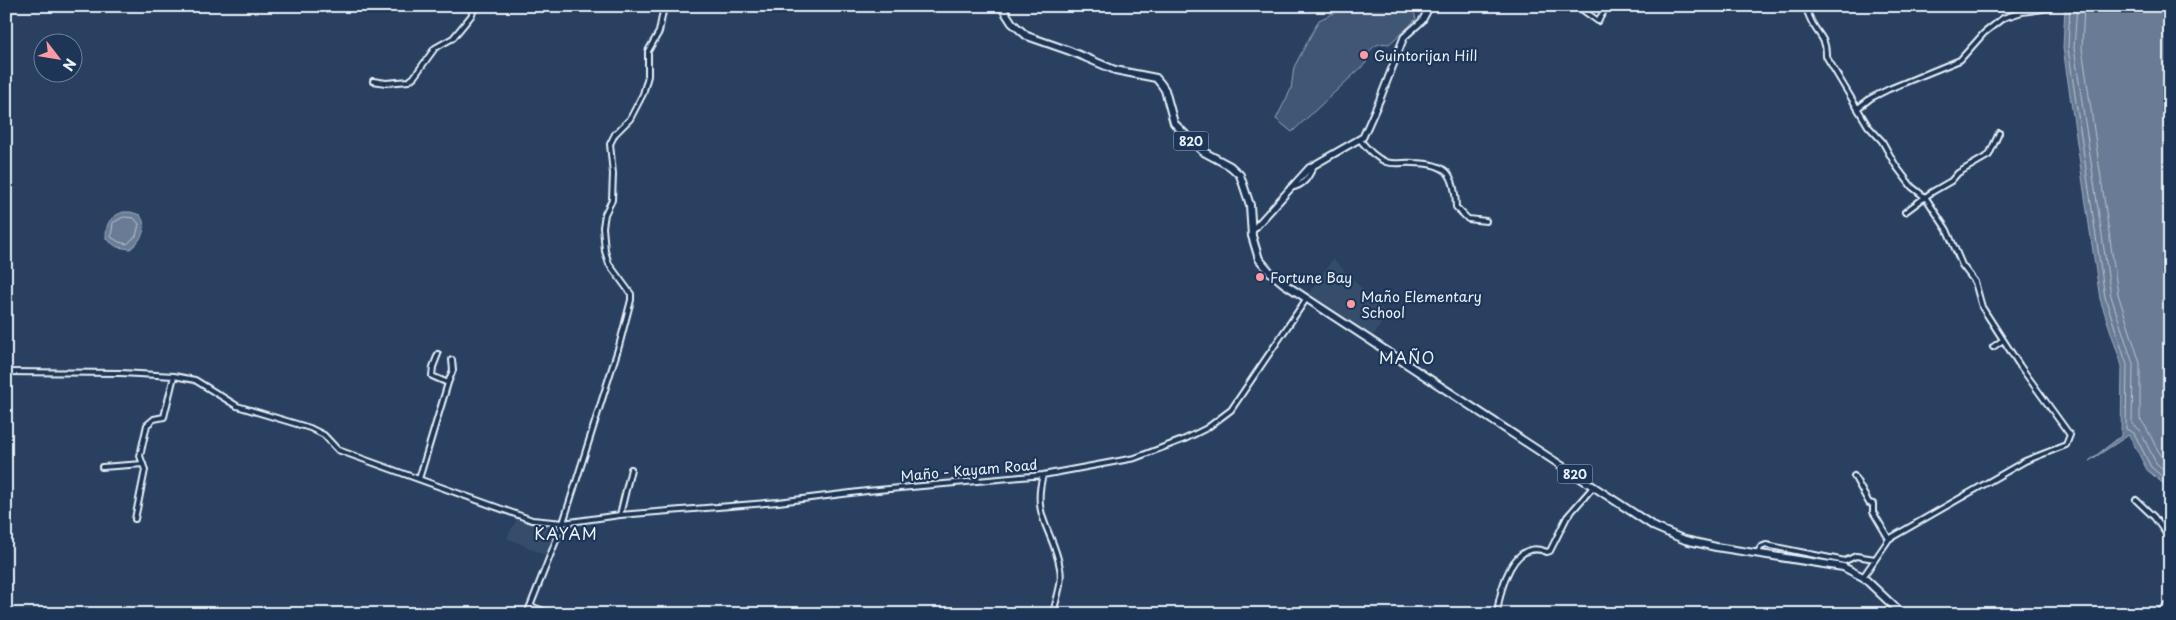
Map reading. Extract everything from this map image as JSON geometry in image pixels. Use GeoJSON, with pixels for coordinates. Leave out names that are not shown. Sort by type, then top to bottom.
{"type":"FeatureCollection","features":[{"type":"Feature","properties":{"kind":"highway","name":"820"},"geometry":{"type":"LineString","coordinates":[[1001,6],[1012,23],[1027,36],[1070,51],[1114,70],[1156,78],[1165,90],[1171,115],[1178,129],[1202,151],[1230,166],[1240,175],[1250,205],[1251,232],[1259,259],[1271,273],[1307,298],[1669,534],[1716,547],[1843,567],[1863,576],[1902,614]]}},
{"type":"Feature","properties":{"kind":"street"},"geometry":{"type":"LineString","coordinates":[[373,81],[386,83],[409,81],[435,48],[453,38],[471,16],[476,6]]}},
{"type":"Feature","properties":{"kind":"street"},"geometry":{"type":"LineString","coordinates":[[527,614],[563,523],[619,346],[631,300],[631,294],[609,264],[605,251],[603,227],[605,214],[612,200],[613,174],[610,144],[615,134],[630,119],[643,94],[648,76],[648,51],[659,32],[664,6]]}},
{"type":"Feature","properties":{"kind":"street"},"geometry":{"type":"LineString","coordinates":[[1251,232],[1290,188],[1314,165],[1360,140],[1380,99],[1404,37],[1422,21],[1430,6]]}},
{"type":"Feature","properties":{"kind":"street"},"geometry":{"type":"LineString","coordinates":[[1578,6],[1598,21],[1607,6]]}},
{"type":"Feature","properties":{"kind":"street"},"geometry":{"type":"LineString","coordinates":[[1805,6],[1814,26],[1823,36],[1826,56],[1868,126],[1882,141],[1900,172],[1912,187],[1926,198],[1947,230],[1962,265],[1975,282],[1982,306],[2070,434],[2070,439],[2066,445],[2025,461],[1889,539],[1863,576]]}},
{"type":"Feature","properties":{"kind":"street"},"geometry":{"type":"LineString","coordinates":[[1858,108],[1871,98],[1889,89],[1960,60],[1984,33],[2003,18],[2022,12],[2050,8]]}},
{"type":"Feature","properties":{"kind":"street"},"geometry":{"type":"LineString","coordinates":[[1906,212],[1950,182],[1970,165],[1988,155],[1999,133]]}},
{"type":"Feature","properties":{"kind":"street"},"geometry":{"type":"LineString","coordinates":[[1360,140],[1373,155],[1387,163],[1436,165],[1449,172],[1455,185],[1456,207],[1468,219],[1486,221]]}},
{"type":"Feature","properties":{"kind":"street","name":"Maño - Kayam Road"},"geometry":{"type":"LineString","coordinates":[[6,372],[121,372],[174,376],[195,380],[237,406],[310,428],[324,435],[338,450],[532,520],[563,523],[620,515],[778,502],[867,491],[1043,475],[1135,458],[1185,440],[1224,416],[1238,401],[1307,298]]}},
{"type":"Feature","properties":{"kind":"street"},"geometry":{"type":"LineString","coordinates":[[1993,347],[2004,340]]}},
{"type":"Feature","properties":{"kind":"street"},"geometry":{"type":"LineString","coordinates":[[438,354],[432,367],[432,376],[448,384]]}},
{"type":"Feature","properties":{"kind":"street"},"geometry":{"type":"LineString","coordinates":[[419,479],[453,370],[452,360]]}},
{"type":"Feature","properties":{"kind":"street"},"geometry":{"type":"LineString","coordinates":[[135,519],[145,470],[140,456],[147,425],[154,419],[164,417],[174,376]]}},
{"type":"Feature","properties":{"kind":"street"},"geometry":{"type":"LineString","coordinates":[[102,467],[142,464]]}},
{"type":"Feature","properties":{"kind":"street"},"geometry":{"type":"LineString","coordinates":[[620,515],[631,469]]}},
{"type":"Feature","properties":{"kind":"street"},"geometry":{"type":"LineString","coordinates":[[1043,475],[1039,509],[1060,568],[1061,582],[1053,614]]}},
{"type":"Feature","properties":{"kind":"street"},"geometry":{"type":"LineString","coordinates":[[1854,476],[1869,503],[1873,504],[1873,512],[1889,539]]}},
{"type":"Feature","properties":{"kind":"street"},"geometry":{"type":"LineString","coordinates":[[1497,614],[1502,583],[1514,564],[1528,549],[1534,548],[1547,552],[1550,550],[1567,517],[1594,486]]}},
{"type":"Feature","properties":{"kind":"street"},"geometry":{"type":"LineString","coordinates":[[2136,500],[2154,517],[2170,539]]}},
{"type":"Feature","properties":{"kind":"street"},"geometry":{"type":"LineString","coordinates":[[1757,553],[1761,547],[1766,545],[1846,561],[1856,556],[1875,559]]}},
{"type":"Feature","properties":{"kind":"street"},"geometry":{"type":"LineString","coordinates":[[2156,614],[2170,604]]}},
{"type":"Feature","properties":{"kind":"street"},"geometry":{"type":"LineString","coordinates":[[530,606],[552,614]]}},
{"type":"Feature","properties":{"kind":"shaded area"},"geometry":{"type":"Polygon","coordinates":[[[1349,6],[1412,6],[1416,19],[1389,44],[1380,44],[1373,48],[1368,55],[1366,63],[1292,132],[1276,119],[1291,89],[1294,67],[1319,20],[1349,6]]]}},
{"type":"Feature","properties":{"kind":"shaded area","name":"Maño Elementary School"},"geometry":{"type":"Polygon","coordinates":[[[1333,259],[1387,314],[1373,336],[1309,294],[1333,259]]]}},
{"type":"Feature","properties":{"kind":"shaded area"},"geometry":{"type":"Polygon","coordinates":[[[517,519],[559,526],[547,556],[507,538],[517,519]]]}},
{"type":"Feature","properties":{"kind":"water"},"geometry":{"type":"Polygon","coordinates":[[[2065,6],[2170,6],[2170,495],[2166,486],[2147,470],[2129,435],[2089,461],[2121,436],[2122,366],[2100,299],[2063,48],[2065,6]]]}},
{"type":"Feature","properties":{"kind":"water"},"geometry":{"type":"Polygon","coordinates":[[[123,212],[140,215],[144,225],[140,238],[130,249],[117,247],[106,239],[109,222],[123,212]]]}},
{"type":"Feature","properties":{"kind":"place","name":"Guintorijan Hill"},"geometry":{"type":"Point","coordinates":[1364,55]}},
{"type":"Feature","properties":{"kind":"place","name":"Fortune Bay"},"geometry":{"type":"Point","coordinates":[1260,277]}},
{"type":"Feature","properties":{"kind":"place","name":"Maño Elementary School"},"geometry":{"type":"Point","coordinates":[1351,304]}},
{"type":"Feature","properties":{"kind":"district","name":"MAÑO"},"geometry":{"type":"Point","coordinates":[1407,357]}},
{"type":"Feature","properties":{"kind":"district","name":"KAYAM"},"geometry":{"type":"Point","coordinates":[566,533]}}]}
